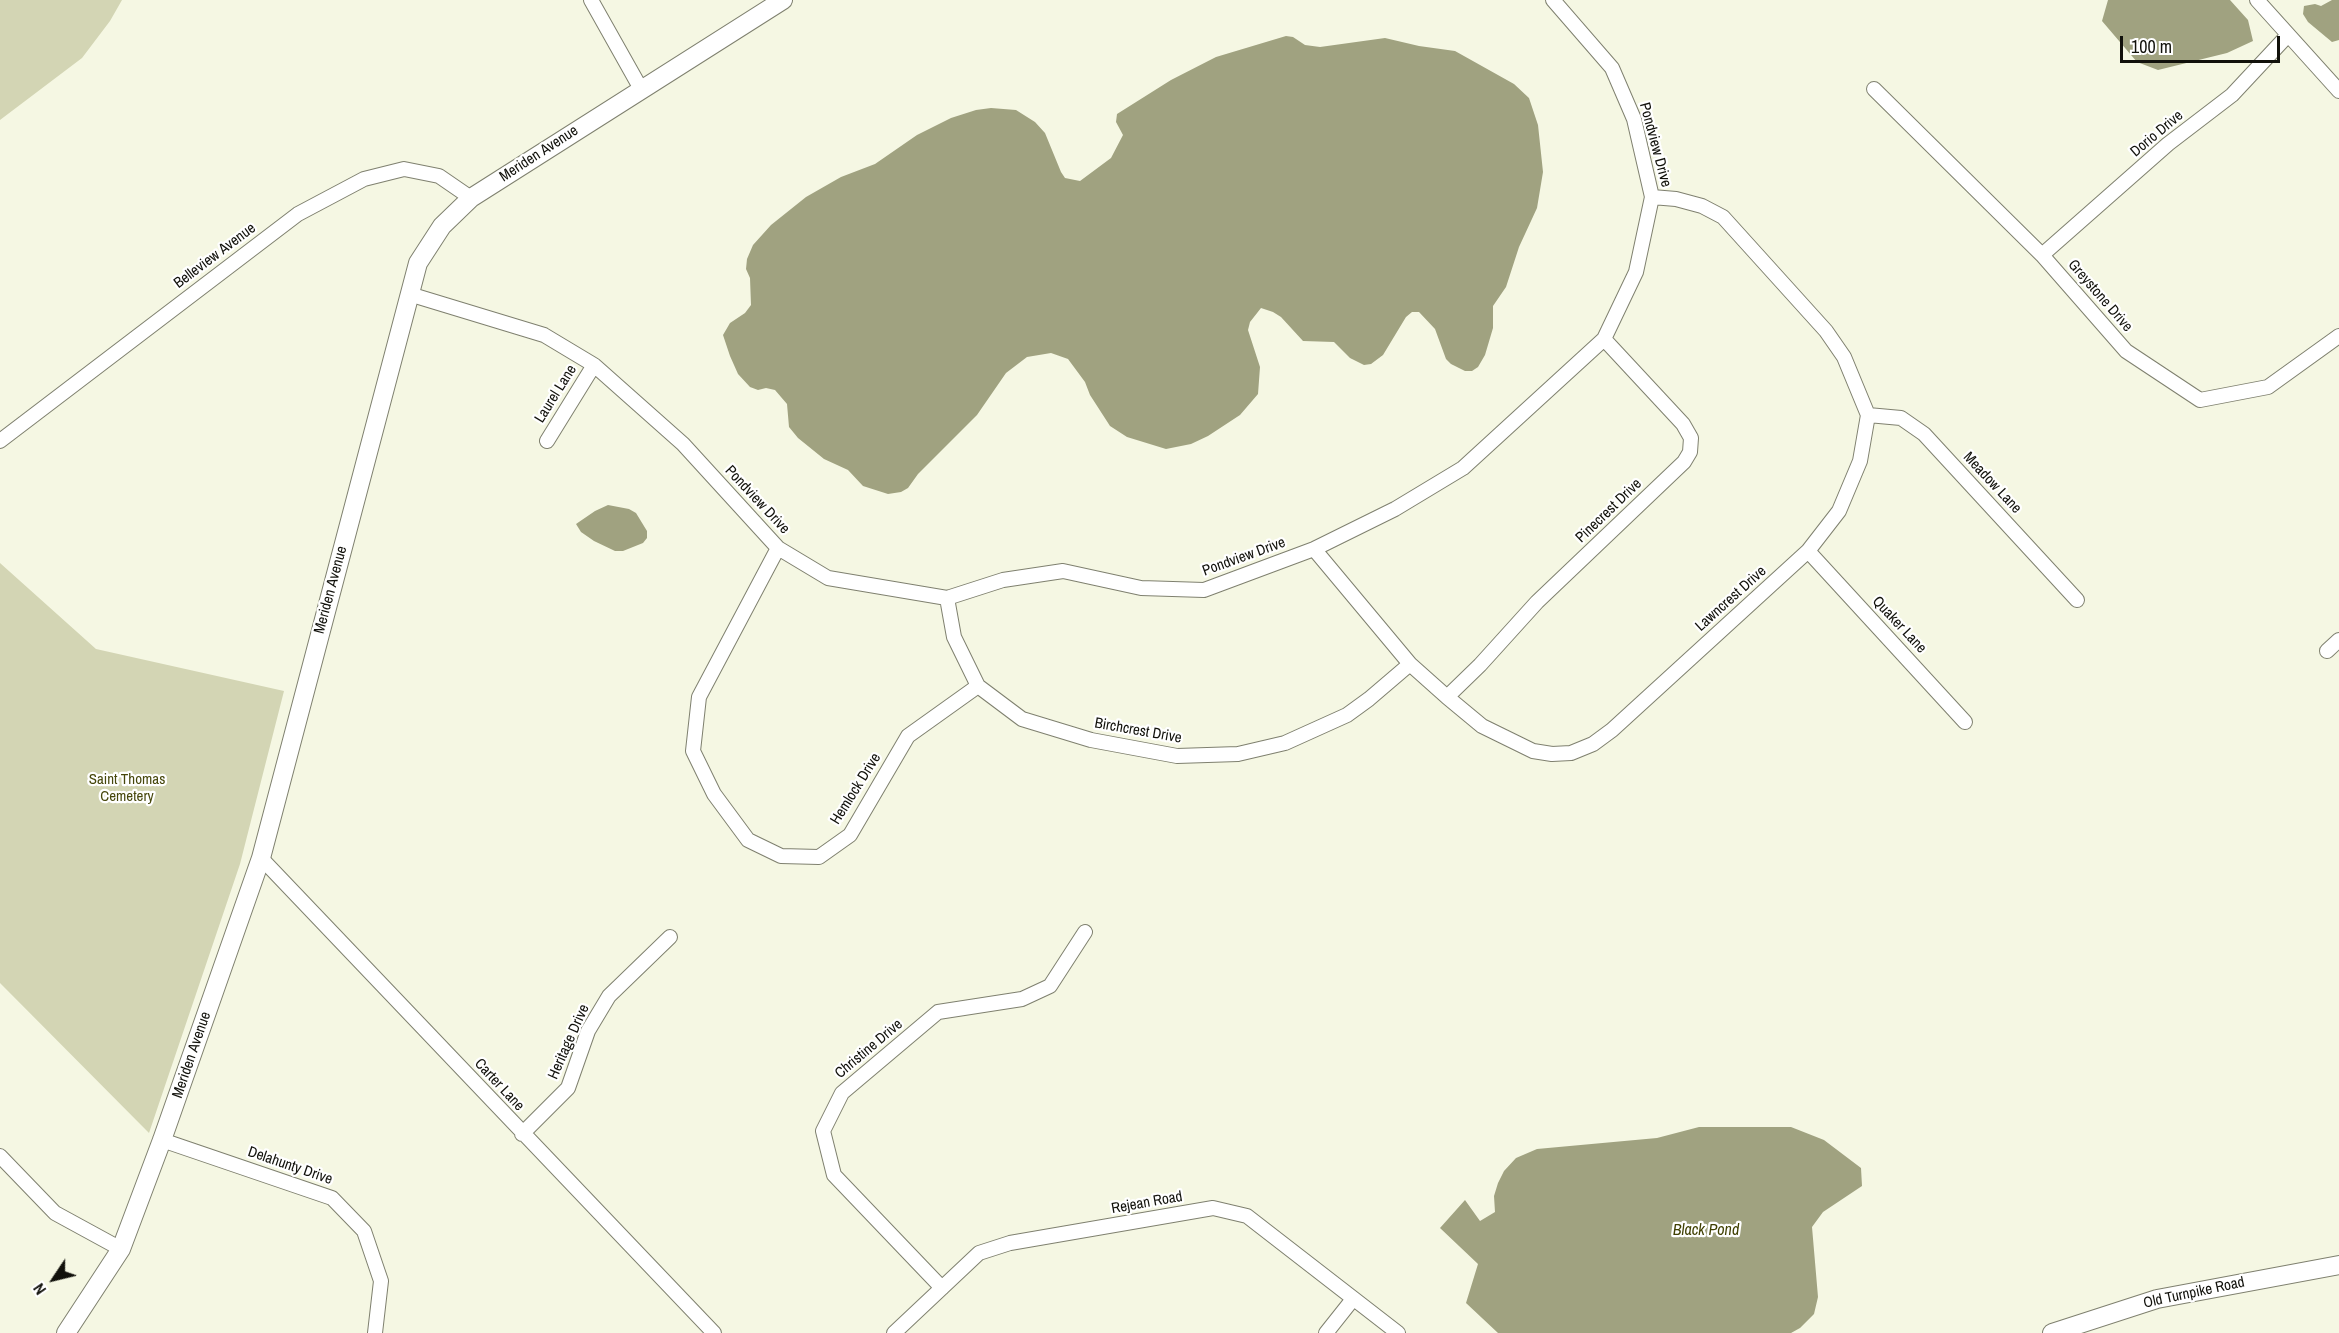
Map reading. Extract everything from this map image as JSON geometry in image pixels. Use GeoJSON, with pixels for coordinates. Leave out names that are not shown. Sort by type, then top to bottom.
{"type":"FeatureCollection","features":[{"type":"Feature","properties":{"kind":"main road","name":"Meriden Avenue"},"geometry":{"type":"LineString","coordinates":[[66,1333],[121,1249],[162,1140],[261,858],[418,262],[442,226],[471,198],[783,0]]}},
{"type":"Feature","properties":{"kind":"main road","name":"Old Turnpike Road"},"geometry":{"type":"LineString","coordinates":[[2052,1333],[2157,1299],[2339,1264]]}},
{"type":"Feature","properties":{"kind":"street"},"geometry":{"type":"LineString","coordinates":[[591,0],[641,89]]}},
{"type":"Feature","properties":{"kind":"street","name":"Pondview Drive"},"geometry":{"type":"LineString","coordinates":[[410,294],[544,335],[594,365],[683,444],[778,548],[828,578],[947,598],[1003,580],[1063,571],[1141,588],[1204,590],[1314,549],[1395,509],[1463,468],[1604,339],[1636,272],[1652,197],[1634,119],[1612,68],[1554,0]]}},
{"type":"Feature","properties":{"kind":"street"},"geometry":{"type":"LineString","coordinates":[[2257,0],[2339,91]]}},
{"type":"Feature","properties":{"kind":"street","name":"Dorio Drive"},"geometry":{"type":"LineString","coordinates":[[2042,255],[2169,144],[2232,96],[2288,35]]}},
{"type":"Feature","properties":{"kind":"street","name":"Greystone Drive"},"geometry":{"type":"LineString","coordinates":[[1874,89],[2042,255],[2126,351],[2200,400],[2268,387],[2339,336]]}},
{"type":"Feature","properties":{"kind":"street","name":"Belleview Avenue"},"geometry":{"type":"LineString","coordinates":[[0,441],[298,214],[364,179],[404,169],[439,176],[471,198]]}},
{"type":"Feature","properties":{"kind":"street"},"geometry":{"type":"LineString","coordinates":[[1652,197],[1676,199],[1702,206],[1723,217],[1826,331],[1844,357],[1868,415]]}},
{"type":"Feature","properties":{"kind":"street","name":"Pinecrest Drive"},"geometry":{"type":"LineString","coordinates":[[1447,697],[1480,665],[1537,602],[1684,462],[1690,452],[1691,438],[1683,424],[1604,339]]}},
{"type":"Feature","properties":{"kind":"street","name":"Laurel Lane"},"geometry":{"type":"LineString","coordinates":[[547,441],[594,365]]}},
{"type":"Feature","properties":{"kind":"street","name":"Lawncrest Drive"},"geometry":{"type":"LineString","coordinates":[[1314,549],[1410,664],[1482,726],[1533,751],[1552,754],[1571,753],[1593,744],[1612,730],[1808,551],[1839,511],[1860,461],[1868,415]]}},
{"type":"Feature","properties":{"kind":"street","name":"Meadow Lane"},"geometry":{"type":"LineString","coordinates":[[1868,415],[1901,418],[1924,434],[2077,600]]}},
{"type":"Feature","properties":{"kind":"street","name":"Hemlock Drive"},"geometry":{"type":"LineString","coordinates":[[778,548],[699,697],[693,751],[714,794],[748,840],[781,856],[819,857],[850,835],[908,736],[978,686]]}},
{"type":"Feature","properties":{"kind":"street","name":"Quaker Lane"},"geometry":{"type":"LineString","coordinates":[[1808,551],[1965,722]]}},
{"type":"Feature","properties":{"kind":"street","name":"Birchcrest Drive"},"geometry":{"type":"LineString","coordinates":[[947,598],[954,637],[978,686],[1022,719],[1091,740],[1177,756],[1238,754],[1285,743],[1332,723],[1369,699],[1410,664]]}},
{"type":"Feature","properties":{"kind":"street"},"geometry":{"type":"LineString","coordinates":[[2327,651],[2339,640]]}},
{"type":"Feature","properties":{"kind":"street","name":"Carter Lane"},"geometry":{"type":"LineString","coordinates":[[261,858],[714,1333]]}},
{"type":"Feature","properties":{"kind":"street","name":"Christine Drive"},"geometry":{"type":"LineString","coordinates":[[942,1288],[834,1175],[823,1131],[842,1093],[938,1012],[1022,999],[1050,986],[1084,932]]}},
{"type":"Feature","properties":{"kind":"street","name":"Heritage Drive"},"geometry":{"type":"LineString","coordinates":[[522,1134],[568,1088],[588,1031],[609,996],[670,937]]}},
{"type":"Feature","properties":{"kind":"street","name":"Delahunty Drive"},"geometry":{"type":"LineString","coordinates":[[162,1140],[332,1198],[364,1231],[381,1281],[375,1333]]}},
{"type":"Feature","properties":{"kind":"street"},"geometry":{"type":"LineString","coordinates":[[0,1156],[55,1213],[121,1249]]}},
{"type":"Feature","properties":{"kind":"street","name":"Rejean Road"},"geometry":{"type":"LineString","coordinates":[[894,1333],[979,1253],[1010,1243],[1213,1208],[1247,1216],[1398,1333]]}},
{"type":"Feature","properties":{"kind":"street"},"geometry":{"type":"LineString","coordinates":[[1326,1333],[1353,1299]]}},
{"type":"Feature","properties":{"kind":"green space"},"geometry":{"type":"Polygon","coordinates":[[[0,0],[122,0],[110,21],[82,58],[0,120],[0,0]]]}},
{"type":"Feature","properties":{"kind":"green space","name":"Saint Thomas Cemetery"},"geometry":{"type":"Polygon","coordinates":[[[0,563],[96,649],[284,691],[240,864],[149,1133],[0,983],[0,563]]]}},
{"type":"Feature","properties":{"kind":"water"},"geometry":{"type":"Polygon","coordinates":[[[2108,0],[2230,0],[2248,20],[2253,41],[2227,53],[2158,70],[2137,62],[2102,21],[2108,0]]]}},
{"type":"Feature","properties":{"kind":"water"},"geometry":{"type":"Polygon","coordinates":[[[2332,0],[2339,0],[2339,40],[2332,42],[2308,22],[2303,14],[2304,6],[2315,4],[2321,6],[2332,0]]]}},
{"type":"Feature","properties":{"kind":"water"},"geometry":{"type":"Polygon","coordinates":[[[1286,36],[1293,37],[1305,45],[1320,47],[1385,38],[1455,51],[1514,84],[1529,98],[1538,125],[1543,172],[1537,208],[1519,247],[1506,287],[1493,306],[1493,328],[1485,355],[1478,367],[1472,371],[1465,371],[1446,359],[1435,329],[1419,312],[1412,312],[1406,317],[1383,355],[1371,364],[1364,365],[1350,358],[1334,342],[1303,341],[1281,317],[1261,308],[1250,322],[1248,330],[1260,367],[1258,394],[1240,415],[1208,436],[1191,444],[1166,449],[1127,437],[1110,426],[1090,395],[1085,382],[1068,359],[1051,353],[1027,357],[1006,373],[977,415],[918,474],[908,488],[901,492],[888,494],[863,486],[848,470],[824,459],[798,438],[789,427],[787,404],[775,390],[766,388],[758,390],[750,387],[738,374],[723,335],[730,323],[745,313],[751,305],[750,278],[746,269],[747,259],[753,245],[771,225],[806,197],[841,177],[875,164],[917,135],[951,118],[991,108],[1016,110],[1035,122],[1045,133],[1065,178],[1080,181],[1111,158],[1123,135],[1116,122],[1117,114],[1171,80],[1216,57],[1286,36]]]}},
{"type":"Feature","properties":{"kind":"water"},"geometry":{"type":"Polygon","coordinates":[[[608,505],[629,509],[636,513],[647,531],[647,538],[643,543],[623,551],[615,551],[581,532],[576,524],[608,505]]]}},
{"type":"Feature","properties":{"kind":"water","name":"Black Pond"},"geometry":{"type":"Polygon","coordinates":[[[1699,1127],[1791,1127],[1824,1140],[1861,1168],[1862,1186],[1823,1212],[1812,1227],[1818,1297],[1814,1314],[1800,1328],[1791,1333],[1498,1333],[1466,1303],[1478,1264],[1440,1228],[1465,1200],[1480,1221],[1495,1212],[1494,1196],[1498,1183],[1504,1171],[1516,1158],[1537,1149],[1657,1138],[1699,1127]]]}}]}
